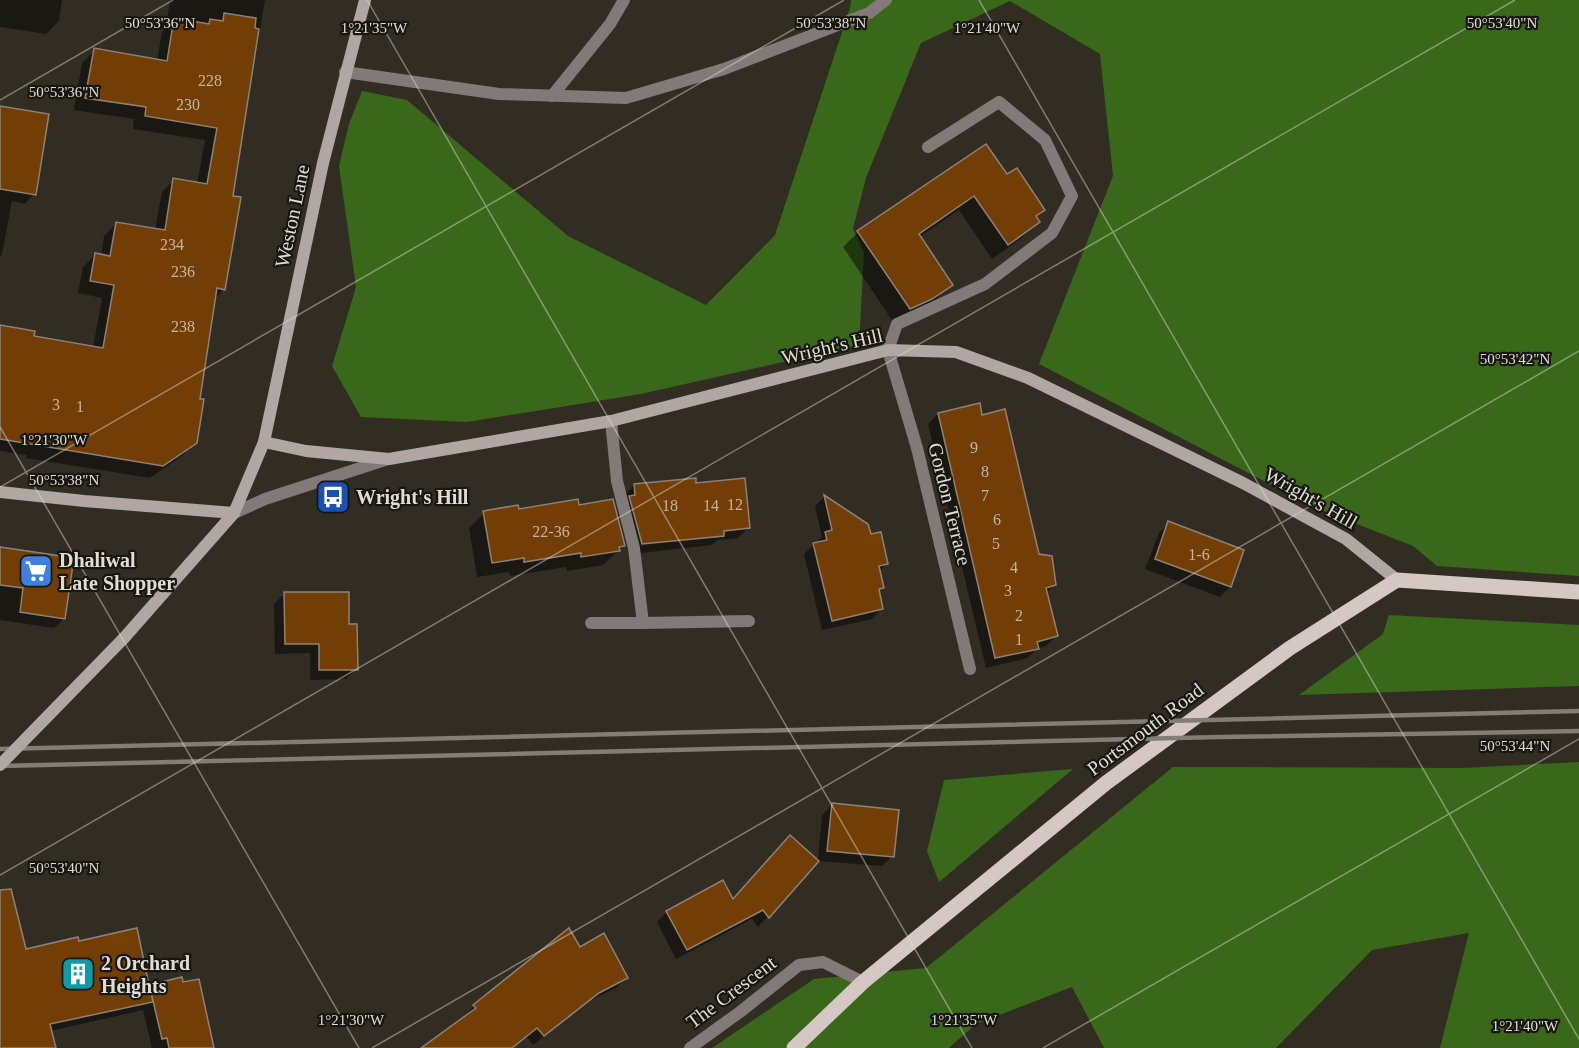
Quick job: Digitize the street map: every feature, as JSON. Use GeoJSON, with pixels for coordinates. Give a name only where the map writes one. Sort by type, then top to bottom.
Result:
{"type":"FeatureCollection","features":[{"type":"Feature","properties":{"kind":"main road"},"geometry":{"type":"LineString","coordinates":[[1396,580],[1579,592]]}},
{"type":"Feature","properties":{"kind":"main road","name":"Portsmouth Road"},"geometry":{"type":"LineString","coordinates":[[794,1048],[863,982],[1107,783],[1290,648],[1396,580]]}},
{"type":"Feature","properties":{"kind":"street","name":"Weston Lane"},"geometry":{"type":"LineString","coordinates":[[0,765],[124,638],[234,513],[264,442],[323,163],[365,0]]}},
{"type":"Feature","properties":{"kind":"street"},"geometry":{"type":"LineString","coordinates":[[552,96],[610,24],[624,0]]}},
{"type":"Feature","properties":{"kind":"street"},"geometry":{"type":"LineString","coordinates":[[345,72],[498,94],[626,98],[724,69],[869,13],[886,0]]}},
{"type":"Feature","properties":{"kind":"street"},"geometry":{"type":"LineString","coordinates":[[888,350],[897,324],[985,284],[1052,233],[1072,196],[1046,140],[999,102],[928,147]]}},
{"type":"Feature","properties":{"kind":"street","name":"Wright's Hill"},"geometry":{"type":"LineString","coordinates":[[264,442],[306,451],[389,459],[611,421],[888,350],[956,352],[1028,378],[1243,483],[1346,539],[1396,580]]}},
{"type":"Feature","properties":{"kind":"street","name":"Gordon Terrace"},"geometry":{"type":"LineString","coordinates":[[888,350],[917,448],[970,669]]}},
{"type":"Feature","properties":{"kind":"street"},"geometry":{"type":"LineString","coordinates":[[611,421],[617,481],[634,548],[643,623]]}},
{"type":"Feature","properties":{"kind":"street"},"geometry":{"type":"LineString","coordinates":[[0,492],[234,513],[265,499],[389,459]]}},
{"type":"Feature","properties":{"kind":"street"},"geometry":{"type":"LineString","coordinates":[[591,623],[749,621]]}},
{"type":"Feature","properties":{"kind":"street","name":"The Crescent"},"geometry":{"type":"LineString","coordinates":[[690,1048],[740,1012],[799,964],[823,962],[863,982]]}},
{"type":"Feature","properties":{"kind":"green space"},"geometry":{"type":"Polygon","coordinates":[[[851,0],[1579,0],[1579,576],[1437,566],[1413,546],[1316,508],[1039,364],[1113,176],[1100,54],[1010,1],[921,43],[866,178],[853,229],[864,252],[859,345],[641,394],[467,422],[361,417],[332,366],[356,287],[339,166],[349,124],[362,91],[407,100],[568,236],[706,305],[775,235],[851,0]]]}},
{"type":"Feature","properties":{"kind":"green space"},"geometry":{"type":"Polygon","coordinates":[[[1389,615],[1579,625],[1579,686],[1299,695],[1383,634],[1389,615]]]}},
{"type":"Feature","properties":{"kind":"green space"},"geometry":{"type":"Polygon","coordinates":[[[1579,762],[1579,1048],[1440,1048],[1469,933],[1372,950],[1276,1048],[1104,1048],[1072,987],[976,1024],[949,1048],[712,1048],[814,979],[926,968],[1173,767],[1462,768],[1579,762]]]}},
{"type":"Feature","properties":{"kind":"green space"},"geometry":{"type":"Polygon","coordinates":[[[1073,769],[939,882],[927,851],[944,780],[1073,769]]]}},
{"type":"Feature","properties":{"kind":"building"},"geometry":{"type":"Polygon","coordinates":[[[224,13],[256,18],[255,28],[259,29],[233,196],[241,197],[225,290],[217,288],[200,399],[204,399],[197,443],[163,466],[0,439],[0,325],[35,331],[34,336],[103,348],[114,285],[90,281],[95,253],[110,256],[116,222],[165,230],[173,178],[207,184],[217,128],[145,116],[146,107],[85,98],[94,48],[167,61],[174,18],[209,24],[210,19],[223,21],[224,13]]]}},
{"type":"Feature","properties":{"kind":"building"},"geometry":{"type":"Polygon","coordinates":[[[0,106],[49,114],[36,195],[0,189],[0,106]]]}},
{"type":"Feature","properties":{"kind":"building"},"geometry":{"type":"Polygon","coordinates":[[[986,144],[1007,174],[1017,168],[1045,210],[1036,216],[1040,222],[1008,245],[974,196],[919,234],[953,285],[932,299],[910,309],[857,231],[986,144]]]}},
{"type":"Feature","properties":{"kind":"building"},"geometry":{"type":"Polygon","coordinates":[[[980,403],[982,415],[1005,409],[1039,554],[1052,556],[1056,585],[1046,588],[1058,636],[1037,642],[1039,649],[995,658],[938,413],[980,403]]]}},
{"type":"Feature","properties":{"kind":"building"},"geometry":{"type":"Polygon","coordinates":[[[696,478],[696,483],[745,478],[750,528],[724,531],[724,536],[642,544],[629,496],[635,495],[634,484],[696,478]]]}},
{"type":"Feature","properties":{"kind":"building"},"geometry":{"type":"Polygon","coordinates":[[[824,495],[868,524],[871,534],[881,532],[888,564],[879,566],[884,588],[879,589],[883,609],[832,621],[813,543],[827,540],[825,532],[832,530],[824,495]]]}},
{"type":"Feature","properties":{"kind":"building"},"geometry":{"type":"Polygon","coordinates":[[[578,499],[579,505],[613,499],[625,546],[619,547],[620,551],[581,557],[581,553],[524,562],[524,558],[492,563],[483,511],[518,505],[519,509],[578,499]]]}},
{"type":"Feature","properties":{"kind":"building"},"geometry":{"type":"Polygon","coordinates":[[[1168,521],[1244,550],[1231,587],[1155,559],[1168,521]]]}},
{"type":"Feature","properties":{"kind":"building","name":"Dhaliwal Late Shopper"},"geometry":{"type":"Polygon","coordinates":[[[0,547],[74,558],[65,619],[20,612],[23,588],[0,585],[0,547]]]}},
{"type":"Feature","properties":{"kind":"building"},"geometry":{"type":"Polygon","coordinates":[[[284,592],[349,592],[349,624],[357,624],[358,670],[319,670],[319,644],[285,644],[284,592]]]}},
{"type":"Feature","properties":{"kind":"building"},"geometry":{"type":"Polygon","coordinates":[[[832,803],[899,810],[894,857],[827,851],[832,803]]]}},
{"type":"Feature","properties":{"kind":"building"},"geometry":{"type":"Polygon","coordinates":[[[790,835],[819,861],[769,918],[763,910],[687,950],[666,911],[723,880],[733,899],[790,835]]]}},
{"type":"Feature","properties":{"kind":"building"},"geometry":{"type":"Polygon","coordinates":[[[11,889],[26,949],[78,937],[79,941],[137,928],[149,985],[182,977],[183,982],[199,979],[214,1048],[169,1048],[167,1038],[162,1039],[151,992],[153,1002],[50,1024],[56,1048],[0,1048],[0,890],[11,889]]]}},
{"type":"Feature","properties":{"kind":"building"},"geometry":{"type":"Polygon","coordinates":[[[569,928],[580,947],[604,933],[628,978],[599,993],[544,1036],[537,1028],[512,1048],[421,1048],[476,1008],[473,1005],[569,928]]]}},
{"type":"Feature","properties":{"kind":"railway"},"geometry":{"type":"LineString","coordinates":[[0,749],[1579,711]]}},
{"type":"Feature","properties":{"kind":"railway"},"geometry":{"type":"LineString","coordinates":[[0,766],[1220,737],[1579,731]]}},
{"type":"Feature","properties":{"kind":"place","name":"Wright's Hill"},"geometry":{"type":"Point","coordinates":[333,497]}},
{"type":"Feature","properties":{"kind":"place","name":"Dhaliwal Late Shopper"},"geometry":{"type":"Point","coordinates":[36,571]}},
{"type":"Feature","properties":{"kind":"place","name":"2 Orchard Heights"},"geometry":{"type":"Point","coordinates":[78,974]}}]}
